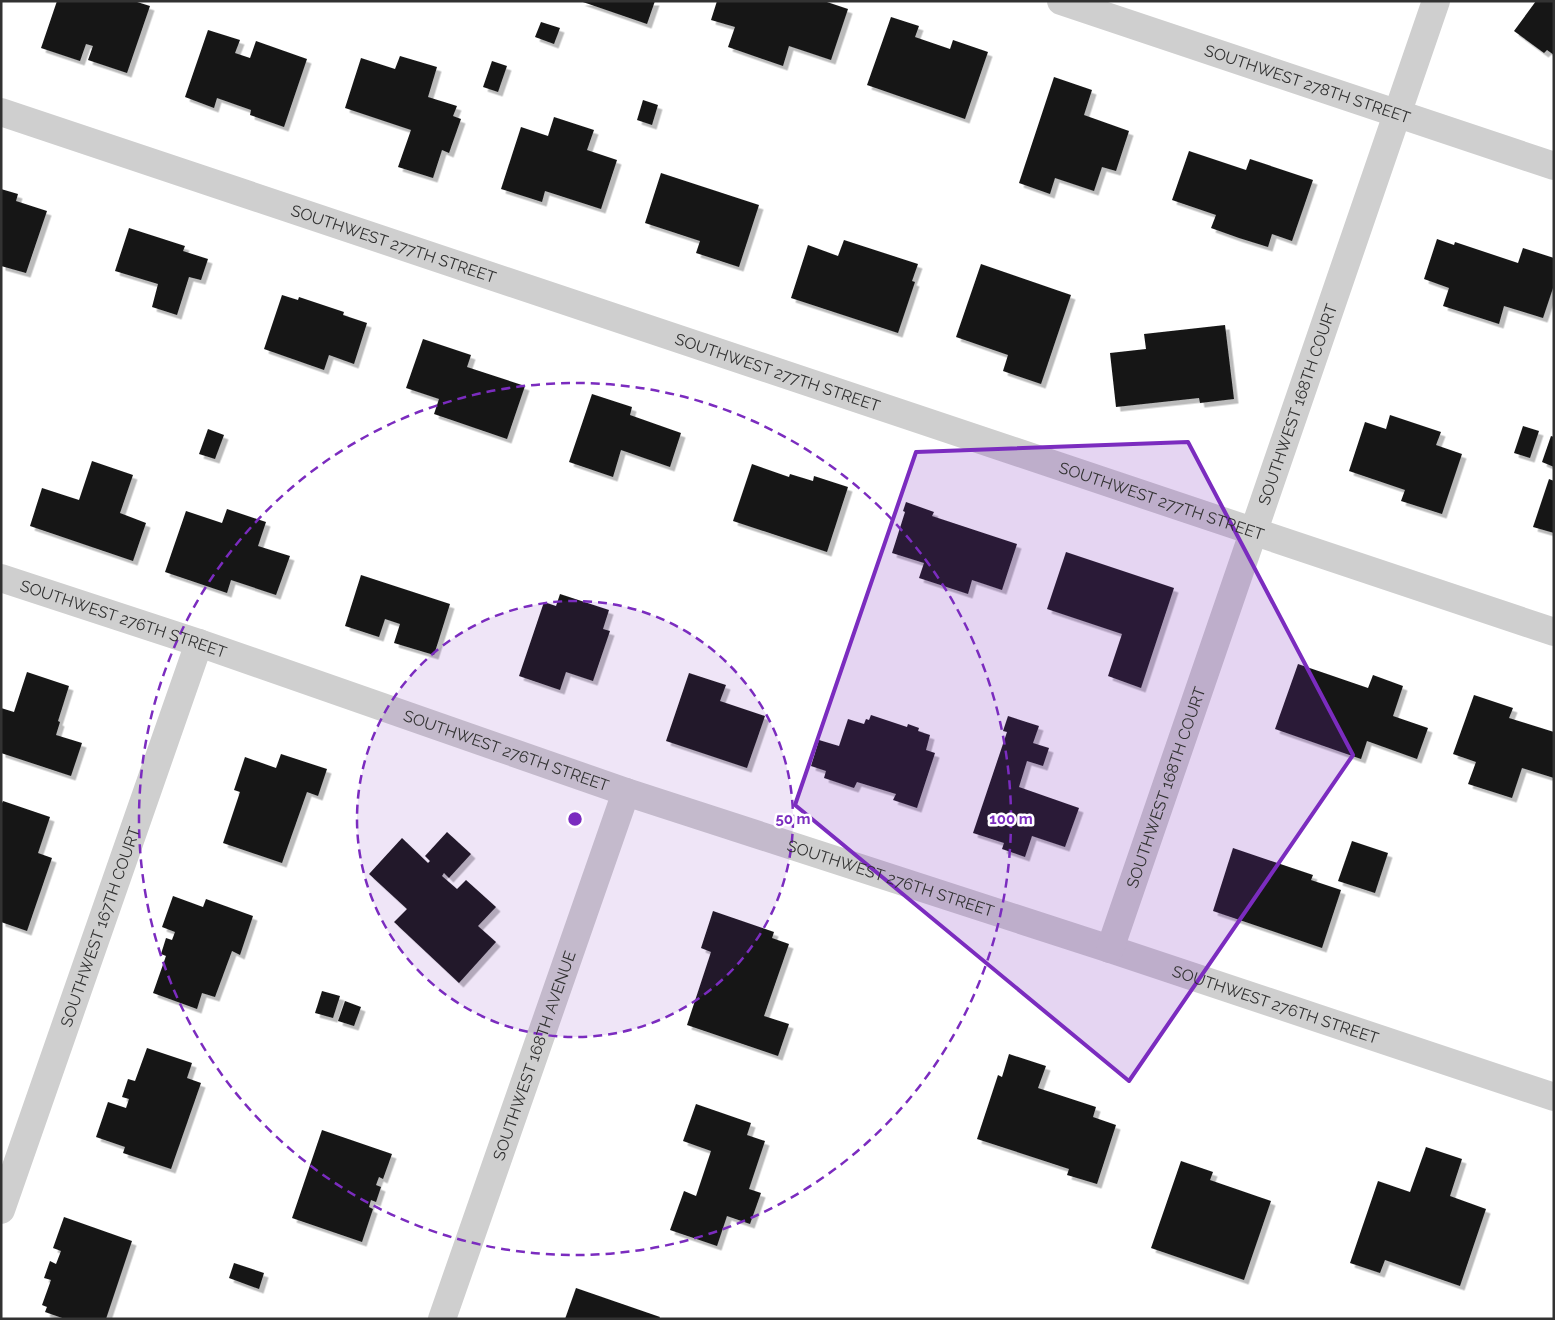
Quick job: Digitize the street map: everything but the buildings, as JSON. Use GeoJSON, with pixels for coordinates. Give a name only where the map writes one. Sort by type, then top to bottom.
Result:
{"type":"FeatureCollection","features":[{"type":"Feature","properties":{"kind":"street","name":"SOUTHWEST 278TH STREET"},"geometry":{"type":"LineString","coordinates":[[1061,1],[1554,166]]}},
{"type":"Feature","properties":{"kind":"street","name":"SOUTHWEST 168TH COURT"},"geometry":{"type":"LineString","coordinates":[[1110,949],[1255,532],[1436,1]]}},
{"type":"Feature","properties":{"kind":"street","name":"SOUTHWEST 277TH STREET"},"geometry":{"type":"LineString","coordinates":[[1,112],[1554,632]]}},
{"type":"Feature","properties":{"kind":"street","name":"SOUTHWEST 276TH STREET"},"geometry":{"type":"LineString","coordinates":[[1,578],[199,643],[626,792],[1110,949],[1554,1097]]}},
{"type":"Feature","properties":{"kind":"street","name":"SOUTHWEST 167TH COURT"},"geometry":{"type":"LineString","coordinates":[[1,1210],[199,643]]}},
{"type":"Feature","properties":{"kind":"street","name":"SOUTHWEST 168TH AVENUE"},"geometry":{"type":"LineString","coordinates":[[442,1319],[626,792]]}},
{"type":"Feature","properties":{"kind":"highlighted area"},"geometry":{"type":"Polygon","coordinates":[[[1188,442],[1353,755],[1129,1081],[795,805],[916,452],[1188,442]]]}}]}
